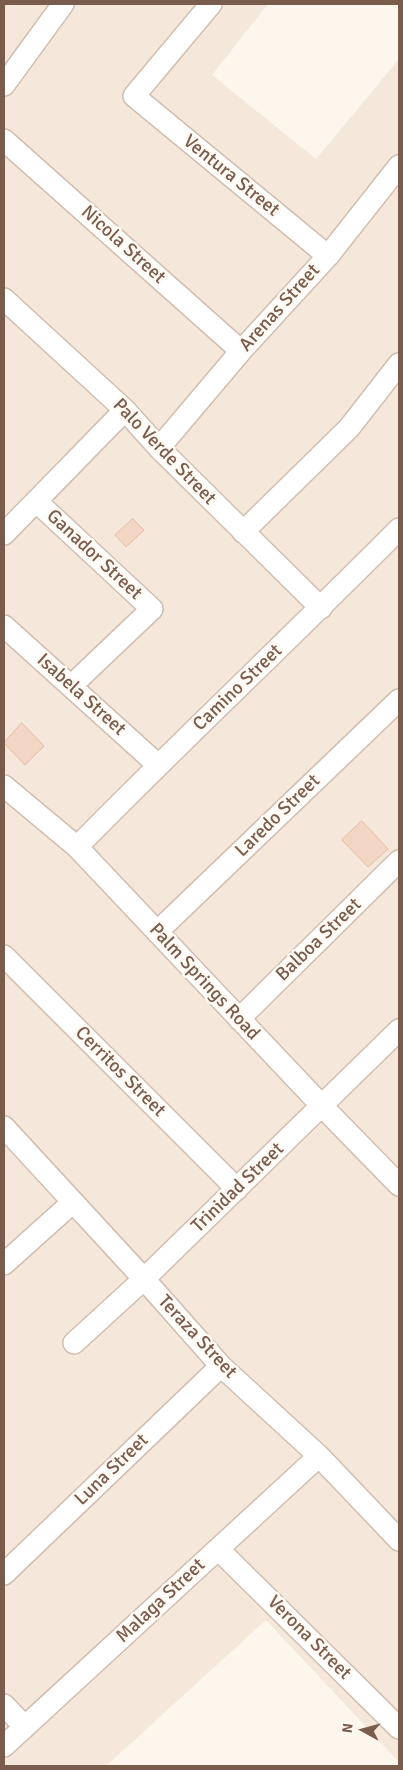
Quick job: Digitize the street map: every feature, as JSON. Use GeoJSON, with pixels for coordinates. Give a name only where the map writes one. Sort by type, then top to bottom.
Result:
{"type":"FeatureCollection","features":[{"type":"Feature","properties":{"kind":"street"},"geometry":{"type":"LineString","coordinates":[[4,85],[63,4]]}},
{"type":"Feature","properties":{"kind":"street","name":"Ventura Street"},"geometry":{"type":"LineString","coordinates":[[211,4],[134,96],[328,256]]}},
{"type":"Feature","properties":{"kind":"street","name":"Nicola Street"},"geometry":{"type":"LineString","coordinates":[[4,140],[241,351]]}},
{"type":"Feature","properties":{"kind":"street","name":"Arenas Street"},"geometry":{"type":"LineString","coordinates":[[159,448],[241,351],[328,256],[399,166]]}},
{"type":"Feature","properties":{"kind":"street","name":"Palo Verde Street"},"geometry":{"type":"LineString","coordinates":[[4,299],[125,410],[159,448],[321,608]]}},
{"type":"Feature","properties":{"kind":"street"},"geometry":{"type":"LineString","coordinates":[[243,532],[349,428],[399,364]]}},
{"type":"Feature","properties":{"kind":"street"},"geometry":{"type":"LineString","coordinates":[[4,534],[125,410]]}},
{"type":"Feature","properties":{"kind":"street","name":"Ganador Street"},"geometry":{"type":"LineString","coordinates":[[36,501],[152,609],[71,686]]}},
{"type":"Feature","properties":{"kind":"street","name":"Camino Street"},"geometry":{"type":"LineString","coordinates":[[77,847],[399,529]]}},
{"type":"Feature","properties":{"kind":"street","name":"Isabela Street"},"geometry":{"type":"LineString","coordinates":[[4,626],[158,765]]}},
{"type":"Feature","properties":{"kind":"street","name":"Laredo Street"},"geometry":{"type":"LineString","coordinates":[[157,932],[399,700]]}},
{"type":"Feature","properties":{"kind":"street","name":"Palm Springs Road"},"geometry":{"type":"LineString","coordinates":[[4,786],[77,847],[399,1185]]}},
{"type":"Feature","properties":{"kind":"street","name":"Balboa Street"},"geometry":{"type":"LineString","coordinates":[[239,1019],[399,862]]}},
{"type":"Feature","properties":{"kind":"street","name":"Cerritos Street"},"geometry":{"type":"LineString","coordinates":[[4,956],[237,1189]]}},
{"type":"Feature","properties":{"kind":"street","name":"Trinidad Street"},"geometry":{"type":"LineString","coordinates":[[74,1343],[144,1280],[399,1030]]}},
{"type":"Feature","properties":{"kind":"street","name":"Teraza Street"},"geometry":{"type":"LineString","coordinates":[[4,1127],[221,1366],[319,1456],[399,1540]]}},
{"type":"Feature","properties":{"kind":"street"},"geometry":{"type":"LineString","coordinates":[[4,1264],[72,1202]]}},
{"type":"Feature","properties":{"kind":"street","name":"Luna Street"},"geometry":{"type":"LineString","coordinates":[[4,1574],[221,1366]]}},
{"type":"Feature","properties":{"kind":"street","name":"Malaga Street"},"geometry":{"type":"LineString","coordinates":[[4,1746],[319,1456]]}},
{"type":"Feature","properties":{"kind":"street","name":"Verona Street"},"geometry":{"type":"LineString","coordinates":[[218,1549],[399,1728]]}},
{"type":"Feature","properties":{"kind":"street"},"geometry":{"type":"LineString","coordinates":[[4,1705],[24,1727]]}},
{"type":"Feature","properties":{"kind":"shaded area"},"geometry":{"type":"Polygon","coordinates":[[[4,4],[268,4],[212,75],[316,159],[399,59],[399,1762],[266,1620],[106,1766],[4,1766],[4,4]]]}},
{"type":"Feature","properties":{"kind":"building"},"geometry":{"type":"Polygon","coordinates":[[[133,519],[144,530],[126,547],[115,535],[133,519]]]}},
{"type":"Feature","properties":{"kind":"building"},"geometry":{"type":"Polygon","coordinates":[[[22,723],[44,746],[25,765],[4,743],[22,723]]]}},
{"type":"Feature","properties":{"kind":"building"},"geometry":{"type":"Polygon","coordinates":[[[362,821],[388,849],[368,867],[342,840],[362,821]]]}}]}
